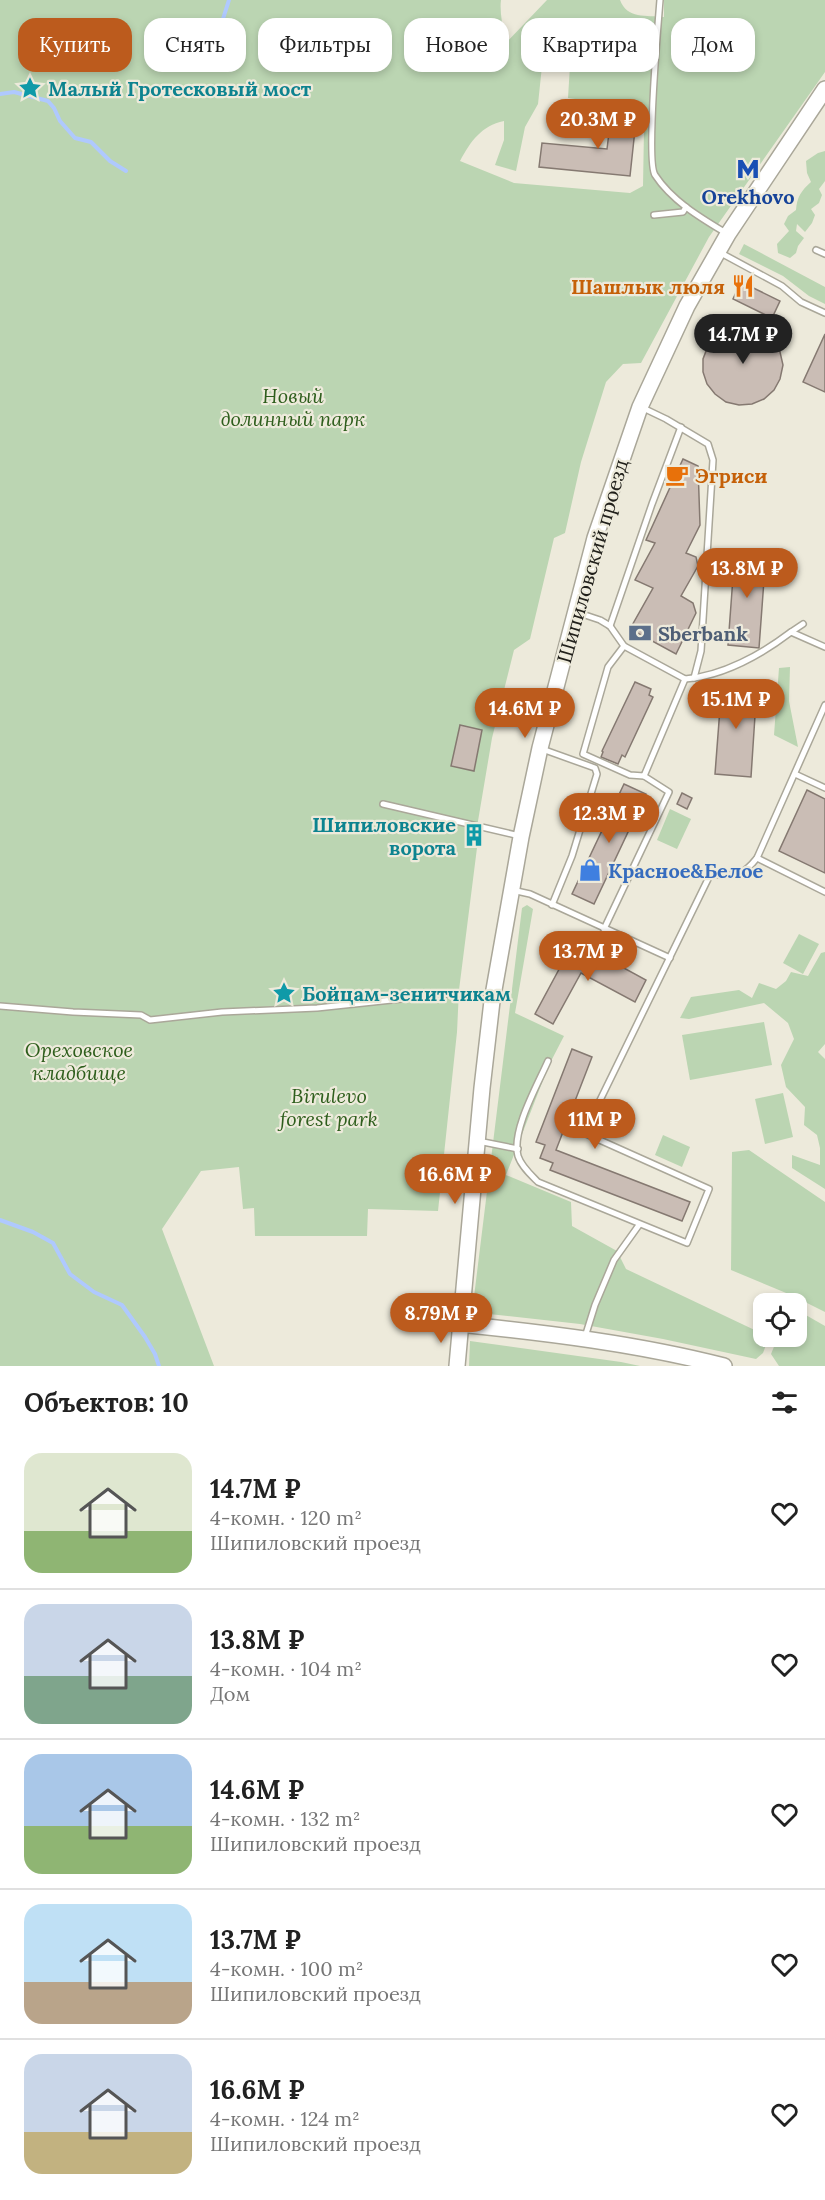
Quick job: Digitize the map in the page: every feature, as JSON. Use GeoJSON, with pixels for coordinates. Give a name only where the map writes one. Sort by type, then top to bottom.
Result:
{"type":"FeatureCollection","features":[{"type":"Feature","properties":{"kind":"main road","name":"Шипиловский проезд"},"geometry":{"type":"LineString","coordinates":[[457,1366],[459,1324],[492,1001],[511,889],[540,748],[595,538],[640,407],[673,334],[717,251],[825,89]]}},
{"type":"Feature","properties":{"kind":"main road"},"geometry":{"type":"LineString","coordinates":[[459,1324],[585,1339],[690,1357],[724,1366]]}},
{"type":"Feature","properties":{"kind":"lane"},"geometry":{"type":"LineString","coordinates":[[660,0],[652,136],[653,173],[686,207],[728,234]]}},
{"type":"Feature","properties":{"kind":"lane"},"geometry":{"type":"LineString","coordinates":[[654,215],[683,212],[686,207]]}},
{"type":"Feature","properties":{"kind":"lane"},"geometry":{"type":"LineString","coordinates":[[816,250],[825,255]]}},
{"type":"Feature","properties":{"kind":"lane"},"geometry":{"type":"LineString","coordinates":[[717,251],[782,286],[801,302],[825,313]]}},
{"type":"Feature","properties":{"kind":"lane"},"geometry":{"type":"LineString","coordinates":[[640,407],[681,427],[708,444],[713,460],[701,651],[694,678]]}},
{"type":"Feature","properties":{"kind":"lane"},"geometry":{"type":"LineString","coordinates":[[610,626],[681,427]]}},
{"type":"Feature","properties":{"kind":"lane"},"geometry":{"type":"LineString","coordinates":[[575,612],[600,620],[610,626],[624,646],[685,679],[741,662],[775,644],[803,624]]}},
{"type":"Feature","properties":{"kind":"lane"},"geometry":{"type":"LineString","coordinates":[[791,632],[825,647]]}},
{"type":"Feature","properties":{"kind":"lane"},"geometry":{"type":"LineString","coordinates":[[604,929],[669,792],[644,776],[630,775],[583,754],[608,667],[624,646]]}},
{"type":"Feature","properties":{"kind":"lane"},"geometry":{"type":"LineString","coordinates":[[644,776],[685,679]]}},
{"type":"Feature","properties":{"kind":"lane"},"geometry":{"type":"LineString","coordinates":[[548,1061],[519,1132],[518,1156],[528,1172],[538,1182],[687,1243],[709,1189],[584,1133],[710,875],[746,871],[757,858],[825,705]]}},
{"type":"Feature","properties":{"kind":"lane"},"geometry":{"type":"LineString","coordinates":[[540,748],[595,768],[597,774],[572,856],[552,905]]}},
{"type":"Feature","properties":{"kind":"lane"},"geometry":{"type":"LineString","coordinates":[[795,774],[825,788]]}},
{"type":"Feature","properties":{"kind":"lane"},"geometry":{"type":"LineString","coordinates":[[383,804],[521,837]]}},
{"type":"Feature","properties":{"kind":"lane"},"geometry":{"type":"LineString","coordinates":[[757,858],[825,892]]}},
{"type":"Feature","properties":{"kind":"lane"},"geometry":{"type":"LineString","coordinates":[[511,889],[530,894],[670,958]]}},
{"type":"Feature","properties":{"kind":"lane"},"geometry":{"type":"LineString","coordinates":[[0,1006],[141,1015],[150,1020],[222,1012],[317,1008],[457,993],[492,1001]]}},
{"type":"Feature","properties":{"kind":"lane"},"geometry":{"type":"LineString","coordinates":[[478,1141],[518,1149]]}},
{"type":"Feature","properties":{"kind":"lane"},"geometry":{"type":"LineString","coordinates":[[585,1339],[595,1305],[614,1260],[639,1225]]}},
{"type":"Feature","properties":{"kind":"green space","name":"Новый долинный парк"},"geometry":{"type":"Polygon","coordinates":[[[0,0],[501,0],[502,18],[404,18],[404,72],[509,72],[509,40],[521,27],[521,72],[541,72],[538,104],[525,127],[516,171],[495,165],[504,140],[504,121],[496,123],[478,135],[460,161],[514,183],[630,193],[643,186],[644,130],[640,108],[568,98],[570,72],[659,72],[659,18],[530,18],[547,0],[620,0],[623,6],[632,13],[664,17],[664,0],[825,0],[825,72],[709,237],[641,363],[623,364],[606,382],[581,462],[565,533],[554,538],[530,639],[514,650],[492,738],[478,821],[479,832],[459,990],[457,1032],[438,1211],[368,1209],[367,1236],[255,1236],[254,1208],[243,1209],[239,1167],[201,1171],[162,1229],[214,1366],[0,1366],[0,0]]]}},
{"type":"Feature","properties":{"kind":"green space"},"geometry":{"type":"Polygon","coordinates":[[[825,151],[825,181],[819,189],[822,195],[819,203],[811,209],[815,215],[805,232],[797,224],[796,231],[804,238],[796,253],[790,258],[778,253],[777,244],[789,231],[784,224],[788,216],[796,210],[800,194],[811,182],[807,173],[806,161],[825,151]]]}},
{"type":"Feature","properties":{"kind":"green space"},"geometry":{"type":"Polygon","coordinates":[[[744,244],[825,287],[825,304],[809,296],[783,276],[739,254],[744,244]]]}},
{"type":"Feature","properties":{"kind":"green space"},"geometry":{"type":"Polygon","coordinates":[[[790,667],[789,701],[798,747],[774,735],[779,668],[790,667]]]}},
{"type":"Feature","properties":{"kind":"green space"},"geometry":{"type":"Polygon","coordinates":[[[670,809],[691,819],[677,849],[657,840],[670,809]]]}},
{"type":"Feature","properties":{"kind":"green space"},"geometry":{"type":"Polygon","coordinates":[[[527,905],[533,909],[515,1013],[564,1036],[549,1065],[506,1175],[571,1202],[572,1226],[617,1251],[626,1269],[753,1329],[753,1347],[765,1347],[763,1353],[756,1359],[580,1324],[489,1314],[473,1305],[522,908],[527,905]]]}},
{"type":"Feature","properties":{"kind":"green space"},"geometry":{"type":"Polygon","coordinates":[[[799,934],[819,944],[803,974],[783,963],[799,934]]]}},
{"type":"Feature","properties":{"kind":"green space"},"geometry":{"type":"Polygon","coordinates":[[[825,952],[825,1044],[818,1052],[825,1059],[825,1189],[792,1168],[792,1155],[820,1165],[820,1148],[817,1135],[804,1125],[805,1107],[786,1087],[781,1065],[794,1039],[788,1023],[764,1003],[689,1019],[680,1018],[691,997],[739,990],[752,998],[759,983],[776,989],[786,981],[791,972],[808,976],[821,953],[825,952]]]}},
{"type":"Feature","properties":{"kind":"green space"},"geometry":{"type":"Polygon","coordinates":[[[764,1022],[772,1065],[690,1080],[682,1035],[764,1022]]]}},
{"type":"Feature","properties":{"kind":"green space"},"geometry":{"type":"Polygon","coordinates":[[[783,1093],[793,1137],[765,1144],[755,1099],[783,1093]]]}},
{"type":"Feature","properties":{"kind":"green space"},"geometry":{"type":"Polygon","coordinates":[[[663,1135],[690,1147],[682,1167],[655,1155],[663,1135]]]}},
{"type":"Feature","properties":{"kind":"green space"},"geometry":{"type":"Polygon","coordinates":[[[749,1150],[825,1202],[825,1312],[807,1303],[807,1293],[786,1293],[731,1270],[732,1152],[749,1150]]]}},
{"type":"Feature","properties":{"kind":"green space"},"geometry":{"type":"Polygon","coordinates":[[[807,1316],[825,1326],[825,1366],[779,1366],[771,1354],[774,1347],[807,1347],[807,1316]]]}},
{"type":"Feature","properties":{"kind":"green space"},"geometry":{"type":"Polygon","coordinates":[[[470,1341],[621,1362],[640,1366],[469,1366],[470,1341]]]}},
{"type":"Feature","properties":{"kind":"building"},"geometry":{"type":"Polygon","coordinates":[[[612,108],[637,111],[630,176],[539,167],[542,143],[607,149],[612,108]]]}},
{"type":"Feature","properties":{"kind":"building"},"geometry":{"type":"Polygon","coordinates":[[[741,282],[780,301],[772,318],[733,299],[741,282]]]}},
{"type":"Feature","properties":{"kind":"building"},"geometry":{"type":"Polygon","coordinates":[[[739,326],[759,327],[774,341],[783,365],[780,379],[774,390],[764,399],[752,404],[739,405],[726,402],[707,384],[703,372],[703,359],[708,346],[716,336],[727,329],[739,326]]]}},
{"type":"Feature","properties":{"kind":"building"},"geometry":{"type":"Polygon","coordinates":[[[825,334],[825,392],[803,382],[825,334]]]}},
{"type":"Feature","properties":{"kind":"building"},"geometry":{"type":"Polygon","coordinates":[[[683,459],[698,466],[700,525],[686,553],[696,557],[698,566],[681,596],[693,603],[696,613],[676,654],[630,629],[653,588],[635,580],[655,543],[646,540],[683,459]]]}},
{"type":"Feature","properties":{"kind":"building"},"geometry":{"type":"Polygon","coordinates":[[[735,550],[766,553],[759,648],[728,645],[735,550]]]}},
{"type":"Feature","properties":{"kind":"building"},"geometry":{"type":"Polygon","coordinates":[[[635,682],[651,689],[649,695],[653,697],[625,757],[622,755],[618,764],[601,757],[602,751],[635,682]]]}},
{"type":"Feature","properties":{"kind":"building"},"geometry":{"type":"Polygon","coordinates":[[[722,682],[757,685],[751,777],[715,774],[722,682]]]}},
{"type":"Feature","properties":{"kind":"building"},"geometry":{"type":"Polygon","coordinates":[[[460,725],[482,730],[474,771],[451,766],[460,725]]]}},
{"type":"Feature","properties":{"kind":"building"},"geometry":{"type":"Polygon","coordinates":[[[624,784],[646,794],[594,904],[572,894],[624,784]]]}},
{"type":"Feature","properties":{"kind":"building"},"geometry":{"type":"Polygon","coordinates":[[[807,790],[825,799],[825,873],[779,851],[807,790]]]}},
{"type":"Feature","properties":{"kind":"building"},"geometry":{"type":"Polygon","coordinates":[[[682,793],[692,798],[687,809],[677,804],[682,793]]]}},
{"type":"Feature","properties":{"kind":"building"},"geometry":{"type":"Polygon","coordinates":[[[589,949],[646,980],[635,1002],[581,973],[553,1024],[535,1014],[563,962],[568,964],[574,953],[583,958],[589,949]]]}},
{"type":"Feature","properties":{"kind":"building"},"geometry":{"type":"Polygon","coordinates":[[[572,1049],[592,1057],[556,1150],[690,1202],[682,1221],[550,1170],[553,1163],[540,1158],[545,1145],[536,1142],[572,1049]]]}},
{"type":"Feature","properties":{"kind":"waterway"},"geometry":{"type":"LineString","coordinates":[[223,18],[229,0]]}},
{"type":"Feature","properties":{"kind":"waterway"},"geometry":{"type":"LineString","coordinates":[[0,94],[14,92],[48,101],[60,121],[75,138],[91,142],[110,161],[126,171]]}},
{"type":"Feature","properties":{"kind":"waterway"},"geometry":{"type":"LineString","coordinates":[[0,1220],[33,1232],[53,1243],[70,1274],[94,1292],[122,1305],[145,1337],[159,1366]]}},
{"type":"Feature","properties":{"kind":"place","name":"Малый Гротесковый мост"},"geometry":{"type":"Point","coordinates":[30,88]}},
{"type":"Feature","properties":{"kind":"place","name":"Orekhovo"},"geometry":{"type":"Point","coordinates":[748,169]}},
{"type":"Feature","properties":{"kind":"place","name":"Шашлык люля"},"geometry":{"type":"Point","coordinates":[743,286]}},
{"type":"Feature","properties":{"kind":"place","name":"Эгриси"},"geometry":{"type":"Point","coordinates":[677,475]}},
{"type":"Feature","properties":{"kind":"place","name":"Sberbank"},"geometry":{"type":"Point","coordinates":[640,633]}},
{"type":"Feature","properties":{"kind":"place","name":"Шипиловские ворота"},"geometry":{"type":"Point","coordinates":[474,835]}},
{"type":"Feature","properties":{"kind":"place","name":"Красное&Белое"},"geometry":{"type":"Point","coordinates":[590,870]}},
{"type":"Feature","properties":{"kind":"place","name":"Бойцам-зенитчикам"},"geometry":{"type":"Point","coordinates":[284,993]}},
{"type":"Feature","properties":{"kind":"park label","name":"Ореховское кладбище"},"geometry":{"type":"Point","coordinates":[79,1060]}},
{"type":"Feature","properties":{"kind":"park label","name":"Birulevo forest park"},"geometry":{"type":"Point","coordinates":[329,1106]}}]}
